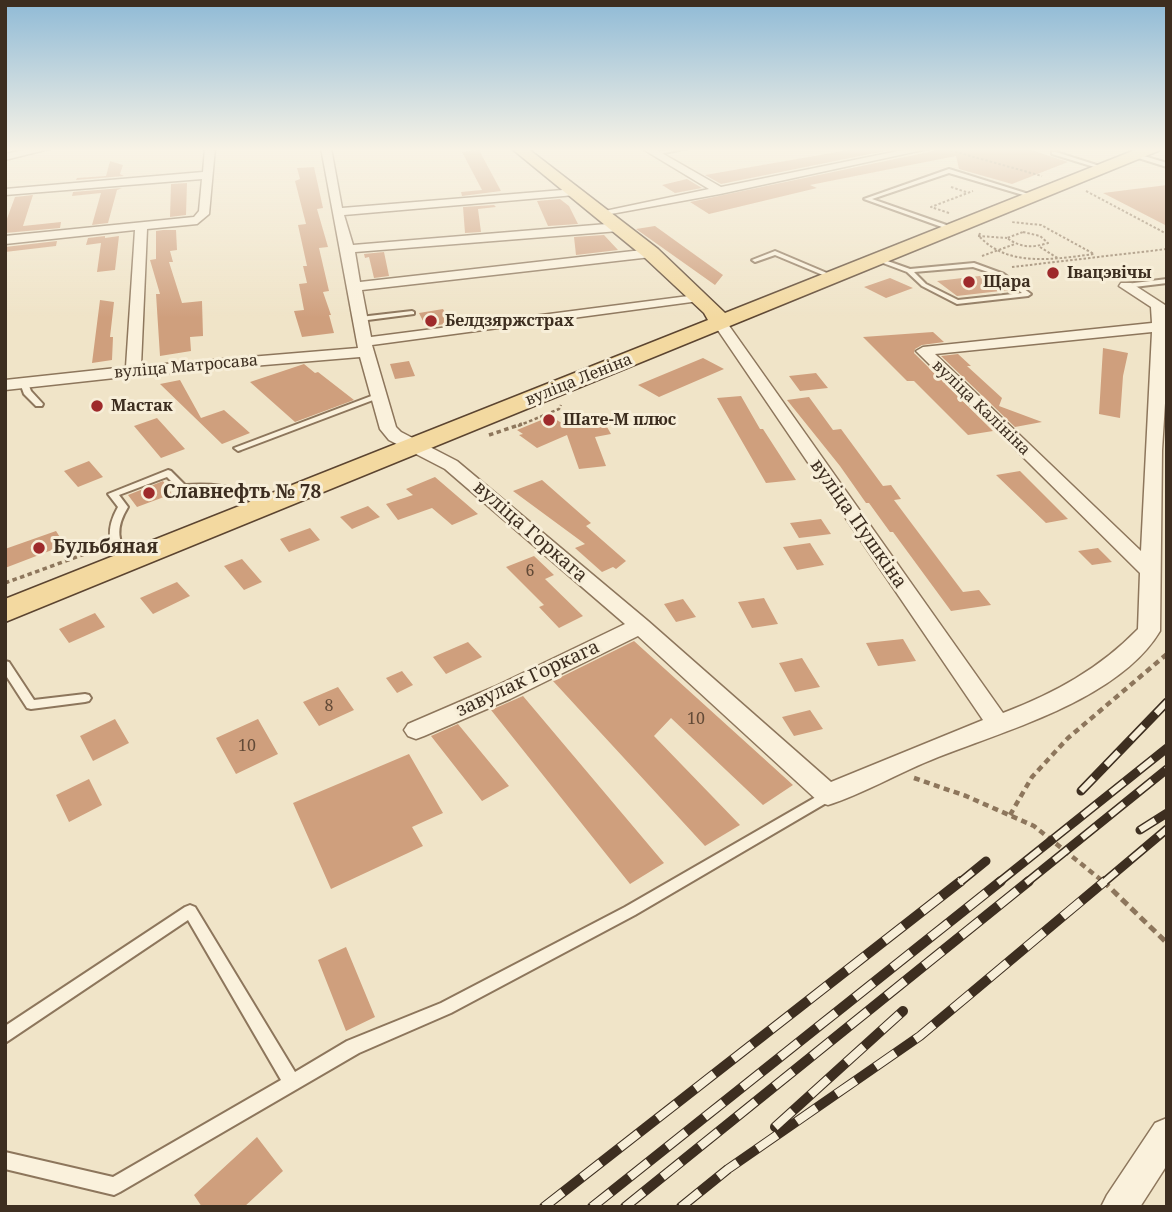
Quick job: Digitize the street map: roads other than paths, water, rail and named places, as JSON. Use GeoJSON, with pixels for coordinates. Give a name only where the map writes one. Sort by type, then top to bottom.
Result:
{"type":"FeatureCollection","features":[{"type":"Feature","properties":{"kind":"main road"},"geometry":{"type":"LineString","coordinates":[[592,205],[699,297],[713,310],[720,323]]}},
{"type":"Feature","properties":{"kind":"main road","name":"вуліца Леніна"},"geometry":{"type":"LineString","coordinates":[[5,611],[1011,205]]}},
{"type":"Feature","properties":{"kind":"street"},"geometry":{"type":"LineString","coordinates":[[5,240],[187,223],[203,217],[204,205]]}},
{"type":"Feature","properties":{"kind":"street","name":"вуліца Горкага"},"geometry":{"type":"LineString","coordinates":[[336,205],[348,249],[365,347],[388,429],[451,465],[640,626],[828,795]]}},
{"type":"Feature","properties":{"kind":"street"},"geometry":{"type":"LineString","coordinates":[[337,212],[421,205]]}},
{"type":"Feature","properties":{"kind":"street"},"geometry":{"type":"LineString","coordinates":[[604,214],[652,205]]}},
{"type":"Feature","properties":{"kind":"street"},"geometry":{"type":"LineString","coordinates":[[348,249],[619,227]]}},
{"type":"Feature","properties":{"kind":"street"},"geometry":{"type":"LineString","coordinates":[[133,371],[141,228]]}},
{"type":"Feature","properties":{"kind":"street"},"geometry":{"type":"LineString","coordinates":[[355,287],[651,253]]}},
{"type":"Feature","properties":{"kind":"street"},"geometry":{"type":"LineString","coordinates":[[828,795],[885,768],[1070,696],[1131,653],[1149,631],[1153,450],[1163,358],[1158,305],[1126,286]]}},
{"type":"Feature","properties":{"kind":"street","name":"вуліца Матросава"},"geometry":{"type":"LineString","coordinates":[[5,385],[365,347],[699,297]]}},
{"type":"Feature","properties":{"kind":"street","name":"вуліца Пушкіна"},"geometry":{"type":"LineString","coordinates":[[720,323],[998,724]]}},
{"type":"Feature","properties":{"kind":"street","name":"вуліца Калініна"},"geometry":{"type":"LineString","coordinates":[[1150,571],[923,351],[1158,327]]}},
{"type":"Feature","properties":{"kind":"street","name":"завулак Горкага"},"geometry":{"type":"LineString","coordinates":[[415,730],[502,693],[640,626]]}},
{"type":"Feature","properties":{"kind":"street"},"geometry":{"type":"LineString","coordinates":[[1119,1207],[1167,1135]]}},
{"type":"Feature","properties":{"kind":"lane"},"geometry":{"type":"LineString","coordinates":[[886,205],[957,226]]}},
{"type":"Feature","properties":{"kind":"lane"},"geometry":{"type":"LineString","coordinates":[[755,260],[775,253],[832,277]]}},
{"type":"Feature","properties":{"kind":"lane"},"geometry":{"type":"LineString","coordinates":[[877,259],[909,271],[924,285],[957,302],[1028,294],[1002,275],[974,265],[909,271]]}},
{"type":"Feature","properties":{"kind":"lane"},"geometry":{"type":"LineString","coordinates":[[1126,286],[1167,281]]}},
{"type":"Feature","properties":{"kind":"lane"},"geometry":{"type":"LineString","coordinates":[[360,319],[412,313]]}},
{"type":"Feature","properties":{"kind":"lane"},"geometry":{"type":"LineString","coordinates":[[24,383],[27,392],[38,404]]}},
{"type":"Feature","properties":{"kind":"lane"},"geometry":{"type":"LineString","coordinates":[[237,448],[377,397]]}},
{"type":"Feature","properties":{"kind":"lane"},"geometry":{"type":"LineString","coordinates":[[124,563],[115,542],[113,522],[123,507],[113,494],[168,473],[183,488],[205,486],[248,496],[263,506]]}},
{"type":"Feature","properties":{"kind":"lane"},"geometry":{"type":"LineString","coordinates":[[5,665],[31,705],[85,698]]}},
{"type":"Feature","properties":{"kind":"lane"},"geometry":{"type":"LineString","coordinates":[[5,1160],[114,1186],[353,1047],[446,1008],[631,911],[828,795]]}},
{"type":"Feature","properties":{"kind":"lane"},"geometry":{"type":"LineString","coordinates":[[5,1035],[190,911],[292,1083]]}},
{"type":"Feature","properties":{"kind":"railway"},"geometry":{"type":"LineString","coordinates":[[1081,791],[1167,702]]}},
{"type":"Feature","properties":{"kind":"railway"},"geometry":{"type":"LineString","coordinates":[[998,883],[1167,748]]}},
{"type":"Feature","properties":{"kind":"railway"},"geometry":{"type":"LineString","coordinates":[[1026,883],[1167,769]]}},
{"type":"Feature","properties":{"kind":"railway"},"geometry":{"type":"LineString","coordinates":[[1140,830],[1167,813]]}},
{"type":"Feature","properties":{"kind":"railway"},"geometry":{"type":"LineString","coordinates":[[1103,883],[1167,829]]}},
{"type":"Feature","properties":{"kind":"railway"},"geometry":{"type":"LineString","coordinates":[[959,883],[986,861]]}},
{"type":"Feature","properties":{"kind":"railway"},"geometry":{"type":"LineString","coordinates":[[544,1207],[961,881]]}},
{"type":"Feature","properties":{"kind":"railway"},"geometry":{"type":"LineString","coordinates":[[592,1207],[1001,881]]}},
{"type":"Feature","properties":{"kind":"railway"},"geometry":{"type":"LineString","coordinates":[[625,1207],[1029,881]]}},
{"type":"Feature","properties":{"kind":"railway"},"geometry":{"type":"LineString","coordinates":[[681,1207],[728,1169],[920,1036],[1105,881]]}},
{"type":"Feature","properties":{"kind":"railway"},"geometry":{"type":"LineString","coordinates":[[775,1127],[903,1011]]}},
{"type":"Feature","properties":{"kind":"place","name":"Івацэвічы"},"geometry":{"type":"Point","coordinates":[1053,273]}},
{"type":"Feature","properties":{"kind":"place","name":"Щара"},"geometry":{"type":"Point","coordinates":[969,282]}},
{"type":"Feature","properties":{"kind":"place","name":"Белдзяржстрах"},"geometry":{"type":"Point","coordinates":[431,321]}},
{"type":"Feature","properties":{"kind":"place","name":"Мастак"},"geometry":{"type":"Point","coordinates":[97,406]}},
{"type":"Feature","properties":{"kind":"place","name":"Шате-М плюс"},"geometry":{"type":"Point","coordinates":[549,420]}},
{"type":"Feature","properties":{"kind":"place","name":"Славнефть № 78"},"geometry":{"type":"Point","coordinates":[149,493]}},
{"type":"Feature","properties":{"kind":"place","name":"Бульбяная"},"geometry":{"type":"Point","coordinates":[39,548]}}]}
